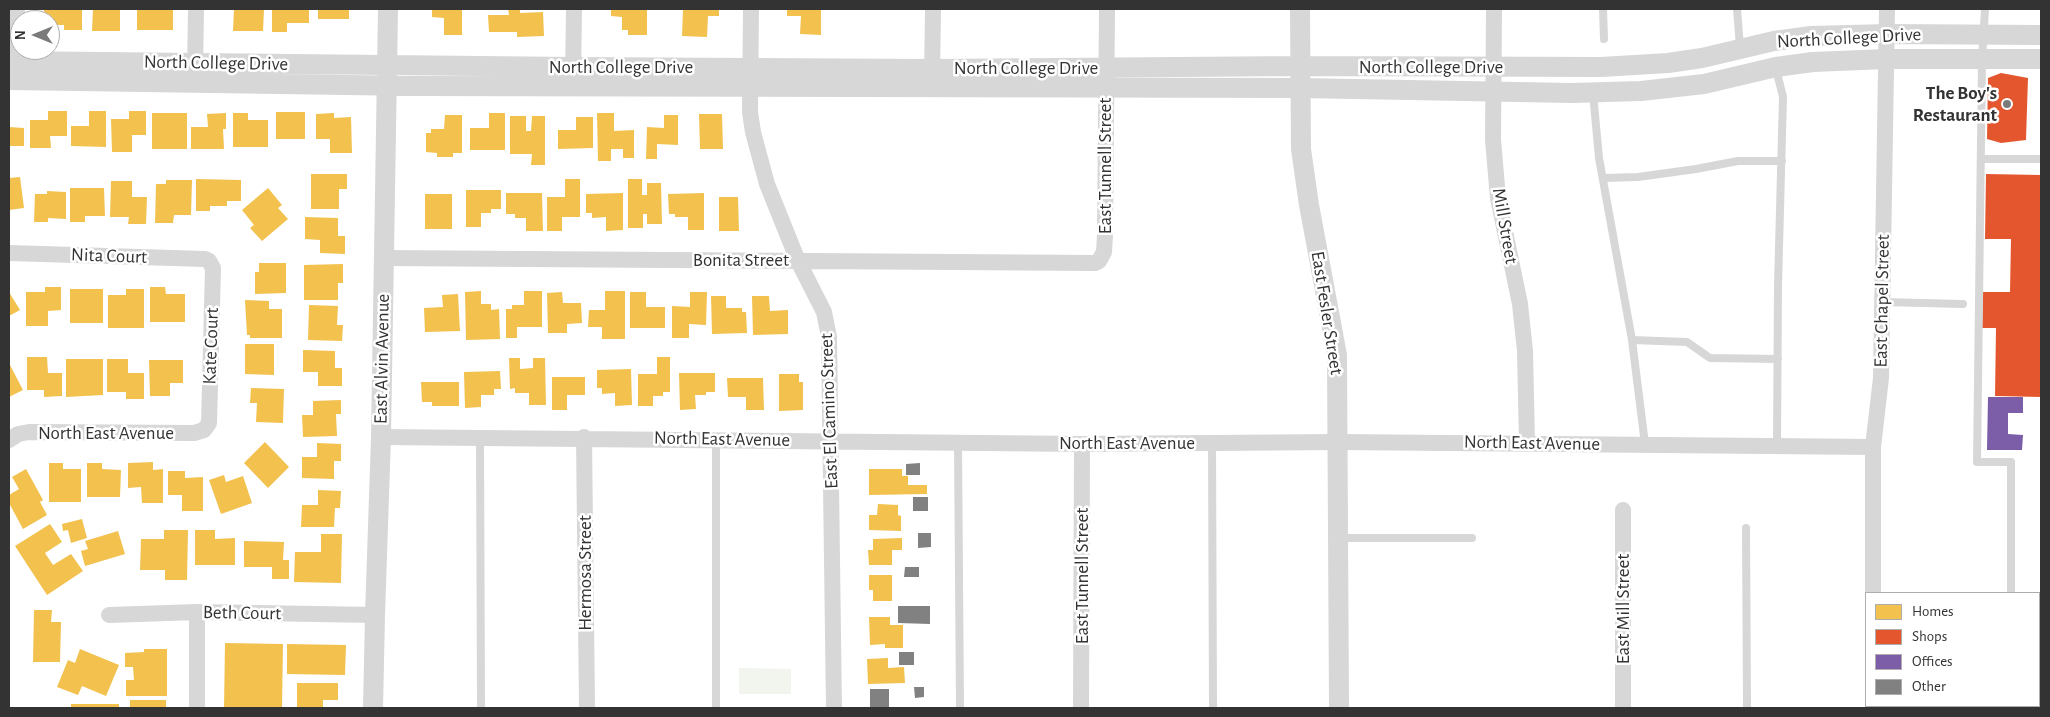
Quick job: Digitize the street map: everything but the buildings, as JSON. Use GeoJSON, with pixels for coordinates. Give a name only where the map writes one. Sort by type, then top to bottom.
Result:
{"type":"FeatureCollection","features":[{"type":"Feature","properties":{"kind":"street"},"geometry":{"type":"LineString","coordinates":[[12,71],[17,9]]}},
{"type":"Feature","properties":{"kind":"street"},"geometry":{"type":"LineString","coordinates":[[195,83],[196,9]]}},
{"type":"Feature","properties":{"kind":"street","name":"East Alvin Avenue"},"geometry":{"type":"LineString","coordinates":[[374,708],[381,437],[388,9]]}},
{"type":"Feature","properties":{"kind":"street"},"geometry":{"type":"LineString","coordinates":[[573,77],[574,9]]}},
{"type":"Feature","properties":{"kind":"street","name":"East El Camino Street"},"geometry":{"type":"LineString","coordinates":[[751,9],[750,77],[753,132],[767,184],[798,261],[824,312],[829,337],[834,708]]}},
{"type":"Feature","properties":{"kind":"street"},"geometry":{"type":"LineString","coordinates":[[932,78],[933,9]]}},
{"type":"Feature","properties":{"kind":"street","name":"East Tunnell Street"},"geometry":{"type":"LineString","coordinates":[[1099,261],[1104,252],[1105,236],[1107,9]]}},
{"type":"Feature","properties":{"kind":"street","name":"East Fesler Street"},"geometry":{"type":"LineString","coordinates":[[1300,9],[1301,149],[1309,205],[1337,355],[1339,708]]}},
{"type":"Feature","properties":{"kind":"street","name":"Mill Street"},"geometry":{"type":"LineString","coordinates":[[1494,9],[1492,67],[1493,140],[1498,198],[1520,304],[1524,341],[1527,443]]}},
{"type":"Feature","properties":{"kind":"street","name":"East Chapel Street"},"geometry":{"type":"LineString","coordinates":[[1872,592],[1872,447],[1881,378],[1887,9]]}},
{"type":"Feature","properties":{"kind":"street","name":"North College Drive"},"geometry":{"type":"LineString","coordinates":[[932,78],[1106,68],[1300,66],[1601,68],[1668,63],[1702,58],[1774,41],[1811,36],[1886,34],[2041,35]]}},
{"type":"Feature","properties":{"kind":"street","name":"North College Drive"},"geometry":{"type":"LineString","coordinates":[[12,71],[195,83],[386,85],[573,77],[932,78],[1106,88],[1300,88],[1593,92],[1641,91],[1704,84],[1776,67],[1813,62],[1886,59],[2041,60]]}},
{"type":"Feature","properties":{"kind":"street","name":"North College Drive"},"geometry":{"type":"LineString","coordinates":[[12,71],[195,63],[387,65],[573,77]]}},
{"type":"Feature","properties":{"kind":"street","name":"Nita Court"},"geometry":{"type":"LineString","coordinates":[[9,254],[205,259],[209,261]]}},
{"type":"Feature","properties":{"kind":"street","name":"Bonita Street"},"geometry":{"type":"LineString","coordinates":[[384,258],[1095,263],[1099,261]]}},
{"type":"Feature","properties":{"kind":"street","name":"Kate Court"},"geometry":{"type":"LineString","coordinates":[[204,430],[209,423],[213,268],[209,261]]}},
{"type":"Feature","properties":{"kind":"street","name":"North East Avenue"},"geometry":{"type":"LineString","coordinates":[[9,440],[18,434],[29,432],[194,433],[204,430]]}},
{"type":"Feature","properties":{"kind":"street","name":"North East Avenue"},"geometry":{"type":"LineString","coordinates":[[381,437],[584,437],[1082,444],[1338,442],[1872,447]]}},
{"type":"Feature","properties":{"kind":"street","name":"Hermosa Street"},"geometry":{"type":"LineString","coordinates":[[584,437],[587,708]]}},
{"type":"Feature","properties":{"kind":"street","name":"East Tunnell Street"},"geometry":{"type":"LineString","coordinates":[[1081,708],[1082,444]]}},
{"type":"Feature","properties":{"kind":"street","name":"East Mill Street"},"geometry":{"type":"LineString","coordinates":[[1623,510],[1623,708]]}},
{"type":"Feature","properties":{"kind":"street"},"geometry":{"type":"LineString","coordinates":[[197,612],[197,708]]}},
{"type":"Feature","properties":{"kind":"street","name":"Beth Court"},"geometry":{"type":"LineString","coordinates":[[109,615],[197,612],[375,615]]}},
{"type":"Feature","properties":{"kind":"lane"},"geometry":{"type":"LineString","coordinates":[[1604,9],[1604,39]]}},
{"type":"Feature","properties":{"kind":"lane"},"geometry":{"type":"LineString","coordinates":[[1737,9],[1740,49]]}},
{"type":"Feature","properties":{"kind":"lane"},"geometry":{"type":"LineString","coordinates":[[1985,9],[1982,60],[1977,462],[2012,462],[2011,592]]}},
{"type":"Feature","properties":{"kind":"lane"},"geometry":{"type":"LineString","coordinates":[[1776,67],[1783,97],[1777,446]]}},
{"type":"Feature","properties":{"kind":"lane"},"geometry":{"type":"LineString","coordinates":[[1593,92],[1599,158],[1632,340],[1645,444]]}},
{"type":"Feature","properties":{"kind":"lane"},"geometry":{"type":"LineString","coordinates":[[1981,159],[2041,159]]}},
{"type":"Feature","properties":{"kind":"lane"},"geometry":{"type":"LineString","coordinates":[[1603,178],[1638,177],[1738,161],[1782,161]]}},
{"type":"Feature","properties":{"kind":"lane"},"geometry":{"type":"LineString","coordinates":[[1882,302],[1963,304]]}},
{"type":"Feature","properties":{"kind":"lane"},"geometry":{"type":"LineString","coordinates":[[1632,340],[1687,342],[1710,358],[1778,359]]}},
{"type":"Feature","properties":{"kind":"lane"},"geometry":{"type":"LineString","coordinates":[[480,438],[480,708]]}},
{"type":"Feature","properties":{"kind":"lane"},"geometry":{"type":"LineString","coordinates":[[716,439],[716,708]]}},
{"type":"Feature","properties":{"kind":"lane"},"geometry":{"type":"LineString","coordinates":[[958,442],[960,708]]}},
{"type":"Feature","properties":{"kind":"lane"},"geometry":{"type":"LineString","coordinates":[[1212,442],[1213,708]]}},
{"type":"Feature","properties":{"kind":"lane"},"geometry":{"type":"LineString","coordinates":[[1746,528],[1747,708]]}},
{"type":"Feature","properties":{"kind":"lane"},"geometry":{"type":"LineString","coordinates":[[1338,538],[1472,538]]}},
{"type":"Feature","properties":{"kind":"shaded area"},"geometry":{"type":"Polygon","coordinates":[[[739,668],[791,669],[791,694],[739,694],[739,668]]]}},
{"type":"Feature","properties":{"kind":"place","name":"The Boy's Restaurant"},"geometry":{"type":"Point","coordinates":[2007,104]}}]}
